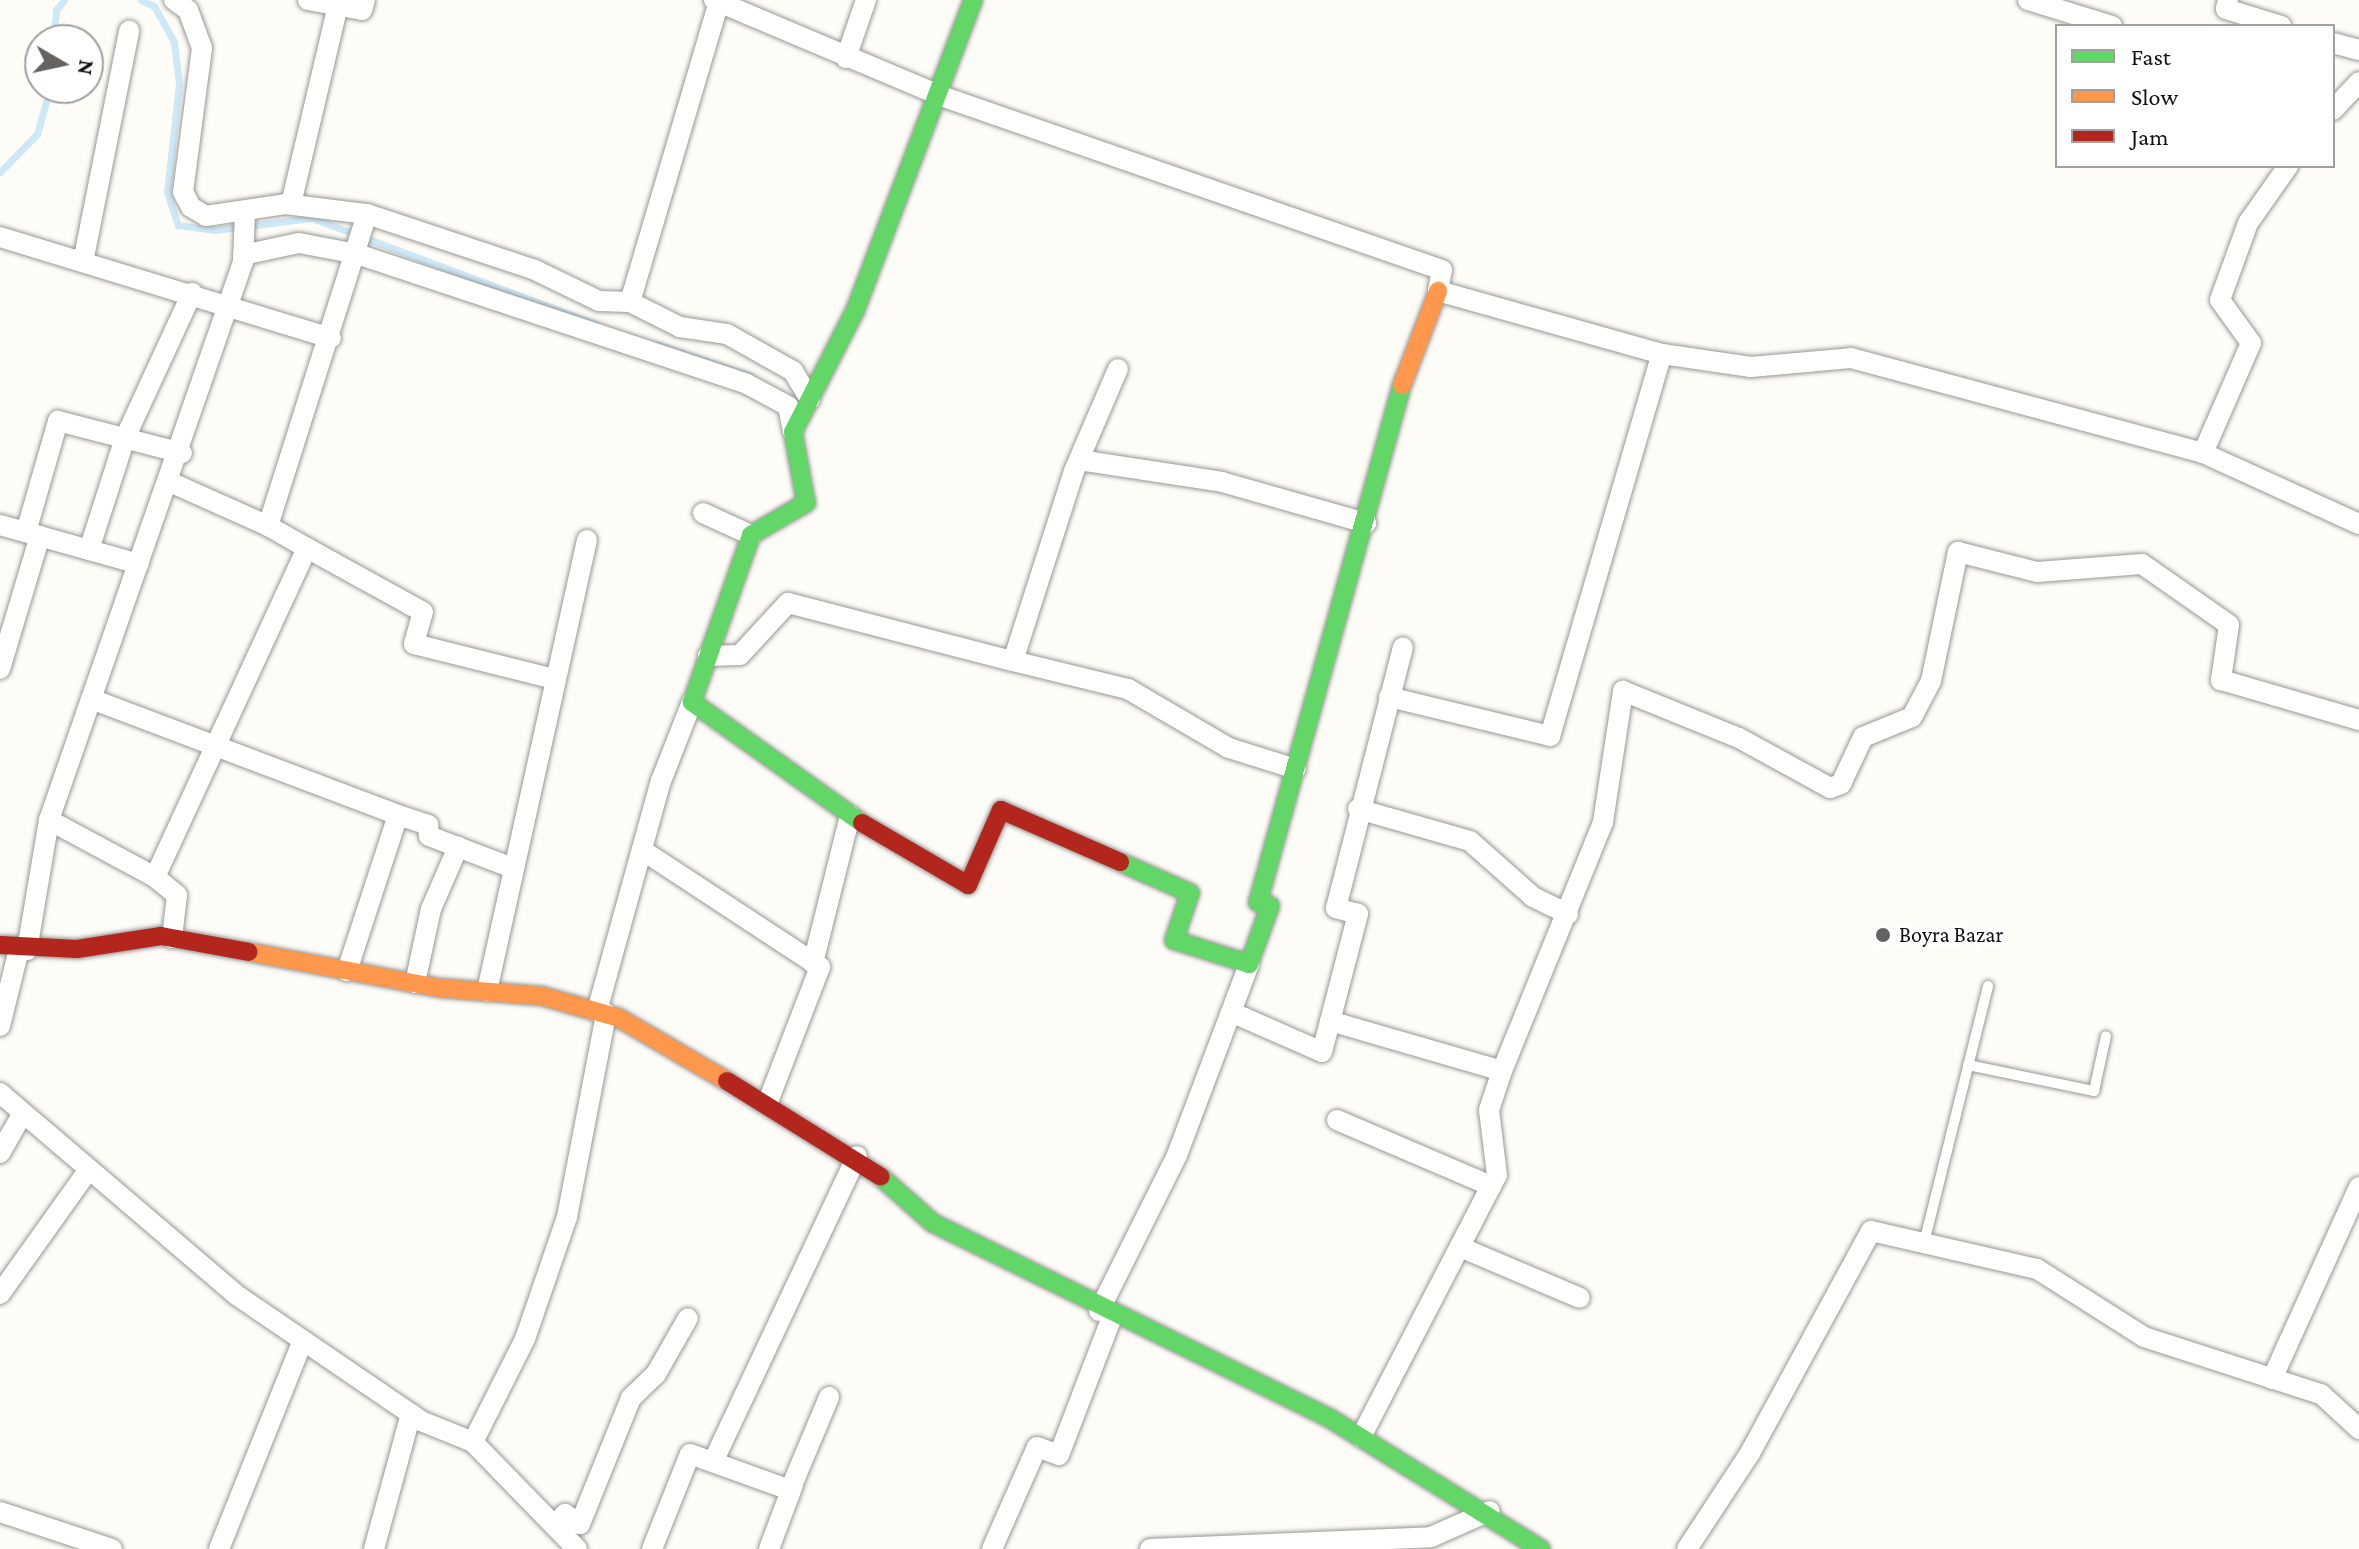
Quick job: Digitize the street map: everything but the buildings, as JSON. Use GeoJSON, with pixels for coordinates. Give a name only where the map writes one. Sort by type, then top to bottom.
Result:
{"type":"FeatureCollection","features":[{"type":"Feature","properties":{"kind":"street"},"geometry":{"type":"LineString","coordinates":[[174,0],[188,10],[202,48],[183,192],[206,216],[245,213],[291,204],[367,214],[535,270],[599,301],[630,302],[680,327],[727,334],[793,371],[810,399]]}},
{"type":"Feature","properties":{"kind":"street"},"geometry":{"type":"LineString","coordinates":[[308,0],[362,10],[365,0]]}},
{"type":"Feature","properties":{"kind":"street"},"geometry":{"type":"LineString","coordinates":[[846,58],[866,0]]}},
{"type":"Feature","properties":{"kind":"street"},"geometry":{"type":"LineString","coordinates":[[793,432],[855,311],[941,96],[973,0]]}},
{"type":"Feature","properties":{"kind":"street"},"geometry":{"type":"LineString","coordinates":[[2028,0],[2106,24]]}},
{"type":"Feature","properties":{"kind":"street"},"geometry":{"type":"LineString","coordinates":[[630,302],[716,1],[941,96],[1442,270],[1438,291],[1408,362],[1366,523],[1258,902],[1270,906],[1177,1155],[1106,1314],[1059,1455],[1037,1447],[992,1549]]}},
{"type":"Feature","properties":{"kind":"street"},"geometry":{"type":"LineString","coordinates":[[2214,24],[2227,4],[2276,24]]}},
{"type":"Feature","properties":{"kind":"street"},"geometry":{"type":"LineString","coordinates":[[291,204],[338,5]]}},
{"type":"Feature","properties":{"kind":"street"},"geometry":{"type":"LineString","coordinates":[[83,262],[129,31]]}},
{"type":"Feature","properties":{"kind":"street"},"geometry":{"type":"LineString","coordinates":[[2335,44],[2359,50]]}},
{"type":"Feature","properties":{"kind":"street"},"geometry":{"type":"LineString","coordinates":[[2335,108],[2359,82]]}},
{"type":"Feature","properties":{"kind":"street"},"geometry":{"type":"LineString","coordinates":[[2203,453],[2251,343],[2220,300],[2248,223],[2287,168]]}},
{"type":"Feature","properties":{"kind":"street"},"geometry":{"type":"LineString","coordinates":[[0,1026],[15,948],[49,820],[139,564],[172,483],[230,305],[243,252],[245,213]]}},
{"type":"Feature","properties":{"kind":"street"},"geometry":{"type":"LineString","coordinates":[[268,526],[331,338],[367,214]]}},
{"type":"Feature","properties":{"kind":"street"},"geometry":{"type":"LineString","coordinates":[[0,237],[192,293],[331,338]]}},
{"type":"Feature","properties":{"kind":"street"},"geometry":{"type":"LineString","coordinates":[[243,252],[299,243],[358,250],[747,384],[788,406],[806,503],[751,535],[708,656],[642,850],[601,1013],[567,1217],[525,1339],[473,1442]]}},
{"type":"Feature","properties":{"kind":"street"},"geometry":{"type":"LineString","coordinates":[[1438,291],[1662,354],[1751,367],[1851,358],[2203,453],[2359,524]]}},
{"type":"Feature","properties":{"kind":"street"},"geometry":{"type":"LineString","coordinates":[[89,550],[125,438],[192,293]]}},
{"type":"Feature","properties":{"kind":"street"},"geometry":{"type":"LineString","coordinates":[[1389,697],[1550,736],[1662,354]]}},
{"type":"Feature","properties":{"kind":"street"},"geometry":{"type":"LineString","coordinates":[[1013,661],[1079,460],[1118,369]]}},
{"type":"Feature","properties":{"kind":"street"},"geometry":{"type":"LineString","coordinates":[[0,669],[58,421],[182,453]]}},
{"type":"Feature","properties":{"kind":"street"},"geometry":{"type":"LineString","coordinates":[[1079,460],[1222,482],[1366,523]]}},
{"type":"Feature","properties":{"kind":"street"},"geometry":{"type":"LineString","coordinates":[[172,483],[268,526],[423,612],[414,644],[554,679]]}},
{"type":"Feature","properties":{"kind":"street"},"geometry":{"type":"LineString","coordinates":[[703,513],[751,535]]}},
{"type":"Feature","properties":{"kind":"street"},"geometry":{"type":"LineString","coordinates":[[0,525],[139,564]]}},
{"type":"Feature","properties":{"kind":"street"},"geometry":{"type":"LineString","coordinates":[[487,991],[510,867],[587,540]]}},
{"type":"Feature","properties":{"kind":"street"},"geometry":{"type":"LineString","coordinates":[[155,877],[307,548]]}},
{"type":"Feature","properties":{"kind":"street"},"geometry":{"type":"LineString","coordinates":[[1361,1437],[1497,1175],[1489,1110],[1603,822],[1623,691],[1739,738],[1830,788],[1841,784],[1863,737],[1912,717],[1931,681],[1958,552],[2037,572],[2142,564],[2229,625],[2221,680],[2359,720]]}},
{"type":"Feature","properties":{"kind":"street"},"geometry":{"type":"LineString","coordinates":[[708,656],[740,655],[788,603],[1128,689],[1229,748],[1296,769]]}},
{"type":"Feature","properties":{"kind":"street"},"geometry":{"type":"LineString","coordinates":[[1231,1012],[1322,1052],[1358,914],[1336,908],[1358,809],[1403,647]]}},
{"type":"Feature","properties":{"kind":"street"},"geometry":{"type":"LineString","coordinates":[[91,699],[215,748],[428,825],[429,836],[510,867]]}},
{"type":"Feature","properties":{"kind":"street"},"geometry":{"type":"LineString","coordinates":[[692,702],[850,816],[968,885],[1001,810],[1190,893],[1174,940],[1249,964]]}},
{"type":"Feature","properties":{"kind":"street"},"geometry":{"type":"LineString","coordinates":[[1358,809],[1470,841],[1533,897],[1568,914]]}},
{"type":"Feature","properties":{"kind":"street"},"geometry":{"type":"LineString","coordinates":[[347,971],[398,815]]}},
{"type":"Feature","properties":{"kind":"street"},"geometry":{"type":"LineString","coordinates":[[813,963],[850,816]]}},
{"type":"Feature","properties":{"kind":"street"},"geometry":{"type":"LineString","coordinates":[[49,820],[155,877],[177,895],[172,938]]}},
{"type":"Feature","properties":{"kind":"street"},"geometry":{"type":"LineString","coordinates":[[415,983],[431,909],[458,847]]}},
{"type":"Feature","properties":{"kind":"street"},"geometry":{"type":"LineString","coordinates":[[642,850],[820,967],[767,1104]]}},
{"type":"Feature","properties":{"kind":"street"},"geometry":{"type":"LineString","coordinates":[[15,948],[172,938],[415,983],[542,996],[601,1013],[857,1156],[933,1223],[1106,1314],[1361,1437],[1490,1511],[1541,1549]]}},
{"type":"Feature","properties":{"kind":"street"},"geometry":{"type":"LineString","coordinates":[[1330,1021],[1502,1071]]}},
{"type":"Feature","properties":{"kind":"street"},"geometry":{"type":"LineString","coordinates":[[0,1093],[235,1294],[411,1414],[473,1442],[577,1549]]}},
{"type":"Feature","properties":{"kind":"street"},"geometry":{"type":"LineString","coordinates":[[0,1153],[23,1113]]}},
{"type":"Feature","properties":{"kind":"street"},"geometry":{"type":"LineString","coordinates":[[1337,1120],[1491,1186]]}},
{"type":"Feature","properties":{"kind":"street"},"geometry":{"type":"LineString","coordinates":[[713,1462],[857,1156]]}},
{"type":"Feature","properties":{"kind":"street"},"geometry":{"type":"LineString","coordinates":[[0,1294],[14,1264],[89,1169]]}},
{"type":"Feature","properties":{"kind":"street"},"geometry":{"type":"LineString","coordinates":[[2272,1379],[2359,1187]]}},
{"type":"Feature","properties":{"kind":"street"},"geometry":{"type":"LineString","coordinates":[[1687,1549],[1750,1453],[1871,1231],[2037,1269],[2144,1337],[2321,1394],[2359,1429]]}},
{"type":"Feature","properties":{"kind":"street"},"geometry":{"type":"LineString","coordinates":[[1460,1247],[1580,1298]]}},
{"type":"Feature","properties":{"kind":"street"},"geometry":{"type":"LineString","coordinates":[[555,1525],[565,1514],[580,1524],[631,1398],[656,1374],[688,1318]]}},
{"type":"Feature","properties":{"kind":"street"},"geometry":{"type":"LineString","coordinates":[[219,1549],[303,1340]]}},
{"type":"Feature","properties":{"kind":"street"},"geometry":{"type":"LineString","coordinates":[[769,1549],[829,1397]]}},
{"type":"Feature","properties":{"kind":"street"},"geometry":{"type":"LineString","coordinates":[[374,1549],[411,1414]]}},
{"type":"Feature","properties":{"kind":"street"},"geometry":{"type":"LineString","coordinates":[[652,1549],[690,1454],[790,1490],[793,1485]]}},
{"type":"Feature","properties":{"kind":"street"},"geometry":{"type":"LineString","coordinates":[[1150,1549],[1431,1537],[1490,1511]]}},
{"type":"Feature","properties":{"kind":"street"},"geometry":{"type":"LineString","coordinates":[[0,1512],[112,1549]]}},
{"type":"Feature","properties":{"kind":"lane"},"geometry":{"type":"LineString","coordinates":[[1924,1243],[1988,986]]}},
{"type":"Feature","properties":{"kind":"lane"},"geometry":{"type":"LineString","coordinates":[[1968,1065],[2094,1091],[2106,1036]]}},
{"type":"Feature","properties":{"kind":"waterway"},"geometry":{"type":"LineString","coordinates":[[55,24],[56,10],[64,0]]}},
{"type":"Feature","properties":{"kind":"waterway"},"geometry":{"type":"LineString","coordinates":[[141,0],[154,6],[174,42],[179,84],[167,192],[178,225],[215,230],[312,218],[596,324]]}},
{"type":"Feature","properties":{"kind":"waterway"},"geometry":{"type":"LineString","coordinates":[[0,172],[37,134],[45,104]]}},
{"type":"Feature","properties":{"kind":"waterway"},"geometry":{"type":"LineString","coordinates":[[657,344],[751,376]]}},
{"type":"Feature","properties":{"kind":"traffic: fast"},"geometry":{"type":"LineString","coordinates":[[862,823],[692,702],[751,535],[806,503],[793,432],[855,311],[973,0]]}},
{"type":"Feature","properties":{"kind":"traffic: fast"},"geometry":{"type":"LineString","coordinates":[[1120,862],[1190,893],[1174,940],[1249,964],[1270,906],[1258,902],[1402,385]]}},
{"type":"Feature","properties":{"kind":"traffic: fast"},"geometry":{"type":"LineString","coordinates":[[881,1177],[933,1223],[1331,1419],[1541,1549]]}},
{"type":"Feature","properties":{"kind":"traffic: slow"},"geometry":{"type":"LineString","coordinates":[[1402,385],[1438,291]]}},
{"type":"Feature","properties":{"kind":"traffic: slow"},"geometry":{"type":"LineString","coordinates":[[249,952],[440,988],[542,996],[619,1018],[727,1081]]}},
{"type":"Feature","properties":{"kind":"traffic: jam"},"geometry":{"type":"LineString","coordinates":[[862,823],[968,885],[1001,810],[1120,862]]}},
{"type":"Feature","properties":{"kind":"traffic: jam"},"geometry":{"type":"LineString","coordinates":[[0,945],[77,949],[161,936],[249,952]]}},
{"type":"Feature","properties":{"kind":"traffic: jam"},"geometry":{"type":"LineString","coordinates":[[727,1081],[881,1177]]}},
{"type":"Feature","properties":{"kind":"place","name":"Boyra Bazar"},"geometry":{"type":"Point","coordinates":[1883,935]}}]}
